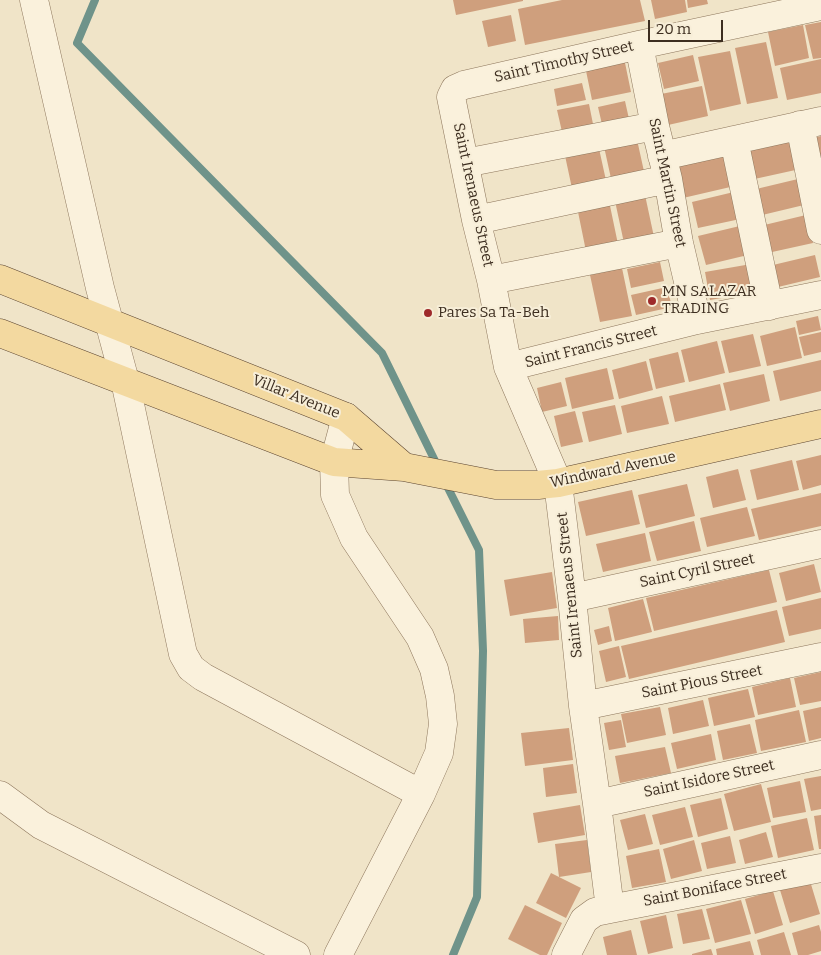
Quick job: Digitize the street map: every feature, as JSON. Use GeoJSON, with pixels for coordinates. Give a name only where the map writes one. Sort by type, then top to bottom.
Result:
{"type":"FeatureCollection","features":[{"type":"Feature","properties":{"kind":"main road","name":"Villar Avenue"},"geometry":{"type":"LineString","coordinates":[[0,279],[346,417],[404,467]]}},
{"type":"Feature","properties":{"kind":"main road"},"geometry":{"type":"LineString","coordinates":[[0,333],[334,462],[404,467]]}},
{"type":"Feature","properties":{"kind":"main road","name":"Windward Avenue"},"geometry":{"type":"LineString","coordinates":[[404,467],[496,485],[548,484],[821,424]]}},
{"type":"Feature","properties":{"kind":"street"},"geometry":{"type":"LineString","coordinates":[[34,0],[125,381],[183,654],[191,668],[202,677],[421,794]]}},
{"type":"Feature","properties":{"kind":"street","name":"Saint Timothy Street"},"geometry":{"type":"LineString","coordinates":[[455,89],[464,85],[639,45],[821,6]]}},
{"type":"Feature","properties":{"kind":"street","name":"Saint Martin Street"},"geometry":{"type":"LineString","coordinates":[[639,45],[679,243],[697,320]]}},
{"type":"Feature","properties":{"kind":"street","name":"Saint Irenaeus Street"},"geometry":{"type":"LineString","coordinates":[[455,89],[451,97],[476,220],[492,280],[508,367],[548,484],[572,598],[582,706],[610,909]]}},
{"type":"Feature","properties":{"kind":"street"},"geometry":{"type":"LineString","coordinates":[[476,220],[665,167],[734,140],[811,123],[821,230]]}},
{"type":"Feature","properties":{"kind":"street"},"geometry":{"type":"LineString","coordinates":[[465,163],[655,126]]}},
{"type":"Feature","properties":{"kind":"street"},"geometry":{"type":"LineString","coordinates":[[734,140],[769,306]]}},
{"type":"Feature","properties":{"kind":"street"},"geometry":{"type":"LineString","coordinates":[[492,280],[679,243]]}},
{"type":"Feature","properties":{"kind":"street","name":"Saint Francis Street"},"geometry":{"type":"LineString","coordinates":[[508,367],[697,320],[821,295]]}},
{"type":"Feature","properties":{"kind":"street"},"geometry":{"type":"LineString","coordinates":[[338,955],[421,794],[439,753],[443,724],[440,696],[434,669],[420,637],[354,538],[334,495],[334,462],[346,417]]}},
{"type":"Feature","properties":{"kind":"street","name":"Saint Cyril Street"},"geometry":{"type":"LineString","coordinates":[[572,598],[821,544]]}},
{"type":"Feature","properties":{"kind":"street","name":"Saint Pious Street"},"geometry":{"type":"LineString","coordinates":[[582,706],[821,657]]}},
{"type":"Feature","properties":{"kind":"street","name":"Saint Isidore Street"},"geometry":{"type":"LineString","coordinates":[[597,804],[821,755]]}},
{"type":"Feature","properties":{"kind":"street"},"geometry":{"type":"LineString","coordinates":[[0,795],[41,825],[296,955]]}},
{"type":"Feature","properties":{"kind":"street","name":"Saint Boniface Street"},"geometry":{"type":"LineString","coordinates":[[610,909],[821,868]]}},
{"type":"Feature","properties":{"kind":"street"},"geometry":{"type":"LineString","coordinates":[[566,955],[584,920],[595,912],[610,909]]}},
{"type":"Feature","properties":{"kind":"building"},"geometry":{"type":"Polygon","coordinates":[[[453,0],[523,0],[523,1],[456,15],[453,0]]]}},
{"type":"Feature","properties":{"kind":"building"},"geometry":{"type":"Polygon","coordinates":[[[562,0],[640,0],[645,21],[525,45],[518,9],[562,0]]]}},
{"type":"Feature","properties":{"kind":"building"},"geometry":{"type":"Polygon","coordinates":[[[651,0],[685,0],[687,12],[655,19],[651,0]]]}},
{"type":"Feature","properties":{"kind":"building"},"geometry":{"type":"Polygon","coordinates":[[[687,0],[707,0],[708,4],[688,8],[687,0]]]}},
{"type":"Feature","properties":{"kind":"building"},"geometry":{"type":"Polygon","coordinates":[[[511,15],[516,41],[488,47],[482,21],[511,15]]]}},
{"type":"Feature","properties":{"kind":"building"},"geometry":{"type":"Polygon","coordinates":[[[821,22],[821,58],[813,59],[805,25],[821,22]]]}},
{"type":"Feature","properties":{"kind":"building"},"geometry":{"type":"Polygon","coordinates":[[[803,25],[809,58],[775,66],[768,32],[803,25]]]}},
{"type":"Feature","properties":{"kind":"building"},"geometry":{"type":"Polygon","coordinates":[[[766,42],[778,98],[747,104],[735,48],[766,42]]]}},
{"type":"Feature","properties":{"kind":"building"},"geometry":{"type":"Polygon","coordinates":[[[730,51],[741,104],[710,111],[698,57],[730,51]]]}},
{"type":"Feature","properties":{"kind":"building"},"geometry":{"type":"Polygon","coordinates":[[[693,55],[699,81],[664,89],[658,63],[693,55]]]}},
{"type":"Feature","properties":{"kind":"building"},"geometry":{"type":"Polygon","coordinates":[[[624,58],[631,92],[592,100],[585,66],[624,58]]]}},
{"type":"Feature","properties":{"kind":"building"},"geometry":{"type":"Polygon","coordinates":[[[821,59],[821,93],[787,100],[780,68],[821,59]]]}},
{"type":"Feature","properties":{"kind":"building"},"geometry":{"type":"Polygon","coordinates":[[[582,83],[586,100],[557,106],[554,89],[582,83]]]}},
{"type":"Feature","properties":{"kind":"building"},"geometry":{"type":"Polygon","coordinates":[[[702,86],[708,116],[668,125],[661,94],[702,86]]]}},
{"type":"Feature","properties":{"kind":"building"},"geometry":{"type":"Polygon","coordinates":[[[625,101],[631,128],[604,133],[598,107],[625,101]]]}},
{"type":"Feature","properties":{"kind":"building"},"geometry":{"type":"Polygon","coordinates":[[[589,104],[594,129],[563,136],[557,110],[589,104]]]}},
{"type":"Feature","properties":{"kind":"building"},"geometry":{"type":"Polygon","coordinates":[[[636,135],[645,176],[612,183],[603,142],[636,135]]]}},
{"type":"Feature","properties":{"kind":"building"},"geometry":{"type":"Polygon","coordinates":[[[821,136],[821,165],[810,139],[821,136]]]}},
{"type":"Feature","properties":{"kind":"building"},"geometry":{"type":"Polygon","coordinates":[[[793,139],[800,169],[750,180],[743,151],[793,139]]]}},
{"type":"Feature","properties":{"kind":"building"},"geometry":{"type":"Polygon","coordinates":[[[598,144],[607,185],[573,193],[564,151],[598,144]]]}},
{"type":"Feature","properties":{"kind":"building"},"geometry":{"type":"Polygon","coordinates":[[[731,150],[739,185],[683,198],[675,163],[731,150]]]}},
{"type":"Feature","properties":{"kind":"building"},"geometry":{"type":"Polygon","coordinates":[[[798,179],[804,205],[758,216],[752,190],[798,179]]]}},
{"type":"Feature","properties":{"kind":"building"},"geometry":{"type":"Polygon","coordinates":[[[738,191],[745,218],[698,228],[692,202],[738,191]]]}},
{"type":"Feature","properties":{"kind":"building"},"geometry":{"type":"Polygon","coordinates":[[[645,195],[654,237],[624,243],[615,201],[645,195]]]}},
{"type":"Feature","properties":{"kind":"building"},"geometry":{"type":"Polygon","coordinates":[[[609,201],[619,249],[587,256],[577,207],[609,201]]]}},
{"type":"Feature","properties":{"kind":"building"},"geometry":{"type":"Polygon","coordinates":[[[806,215],[813,243],[763,254],[756,227],[806,215]]]}},
{"type":"Feature","properties":{"kind":"building"},"geometry":{"type":"Polygon","coordinates":[[[744,225],[752,254],[706,265],[698,236],[744,225]]]}},
{"type":"Feature","properties":{"kind":"building"},"geometry":{"type":"Polygon","coordinates":[[[815,255],[820,277],[778,287],[773,265],[815,255]]]}},
{"type":"Feature","properties":{"kind":"building"},"geometry":{"type":"Polygon","coordinates":[[[660,262],[664,281],[631,288],[627,269],[660,262]]]}},
{"type":"Feature","properties":{"kind":"building"},"geometry":{"type":"Polygon","coordinates":[[[757,263],[762,291],[710,300],[705,272],[757,263]]]}},
{"type":"Feature","properties":{"kind":"building"},"geometry":{"type":"Polygon","coordinates":[[[622,268],[632,316],[600,322],[590,275],[622,268]]]}},
{"type":"Feature","properties":{"kind":"building","name":"MN SALAZAR TRADING"},"geometry":{"type":"Polygon","coordinates":[[[667,287],[672,307],[636,315],[631,295],[667,287]]]}},
{"type":"Feature","properties":{"kind":"building"},"geometry":{"type":"Polygon","coordinates":[[[818,316],[821,330],[799,335],[796,321],[818,316]]]}},
{"type":"Feature","properties":{"kind":"building"},"geometry":{"type":"Polygon","coordinates":[[[795,327],[802,358],[767,366],[760,336],[795,327]]]}},
{"type":"Feature","properties":{"kind":"building"},"geometry":{"type":"Polygon","coordinates":[[[821,332],[821,352],[804,356],[799,337],[821,332]]]}},
{"type":"Feature","properties":{"kind":"building"},"geometry":{"type":"Polygon","coordinates":[[[753,334],[761,366],[729,373],[721,341],[753,334]]]}},
{"type":"Feature","properties":{"kind":"building"},"geometry":{"type":"Polygon","coordinates":[[[717,341],[725,373],[689,382],[681,350],[717,341]]]}},
{"type":"Feature","properties":{"kind":"building"},"geometry":{"type":"Polygon","coordinates":[[[678,352],[685,382],[656,389],[649,359],[678,352]]]}},
{"type":"Feature","properties":{"kind":"building"},"geometry":{"type":"Polygon","coordinates":[[[821,360],[821,391],[780,401],[773,371],[821,360]]]}},
{"type":"Feature","properties":{"kind":"building"},"geometry":{"type":"Polygon","coordinates":[[[646,361],[653,390],[619,399],[612,370],[646,361]]]}},
{"type":"Feature","properties":{"kind":"building"},"geometry":{"type":"Polygon","coordinates":[[[607,368],[614,399],[572,409],[565,378],[607,368]]]}},
{"type":"Feature","properties":{"kind":"building"},"geometry":{"type":"Polygon","coordinates":[[[764,374],[770,401],[730,411],[723,383],[764,374]]]}},
{"type":"Feature","properties":{"kind":"building"},"geometry":{"type":"Polygon","coordinates":[[[561,382],[567,406],[542,412],[537,388],[561,382]]]}},
{"type":"Feature","properties":{"kind":"building"},"geometry":{"type":"Polygon","coordinates":[[[720,384],[726,410],[675,422],[669,396],[720,384]]]}},
{"type":"Feature","properties":{"kind":"building"},"geometry":{"type":"Polygon","coordinates":[[[662,396],[669,424],[627,433],[621,406],[662,396]]]}},
{"type":"Feature","properties":{"kind":"building"},"geometry":{"type":"Polygon","coordinates":[[[615,405],[622,434],[589,442],[582,412],[615,405]]]}},
{"type":"Feature","properties":{"kind":"building"},"geometry":{"type":"Polygon","coordinates":[[[575,411],[583,442],[561,447],[554,416],[575,411]]]}},
{"type":"Feature","properties":{"kind":"building"},"geometry":{"type":"Polygon","coordinates":[[[821,455],[821,485],[803,490],[796,461],[821,455]]]}},
{"type":"Feature","properties":{"kind":"building"},"geometry":{"type":"Polygon","coordinates":[[[792,460],[799,490],[757,500],[750,470],[792,460]]]}},
{"type":"Feature","properties":{"kind":"building"},"geometry":{"type":"Polygon","coordinates":[[[738,469],[746,500],[713,508],[706,477],[738,469]]]}},
{"type":"Feature","properties":{"kind":"building"},"geometry":{"type":"Polygon","coordinates":[[[687,484],[695,516],[646,528],[638,495],[687,484]]]}},
{"type":"Feature","properties":{"kind":"building"},"geometry":{"type":"Polygon","coordinates":[[[632,490],[640,524],[586,536],[578,502],[632,490]]]}},
{"type":"Feature","properties":{"kind":"building"},"geometry":{"type":"Polygon","coordinates":[[[821,493],[821,526],[759,540],[751,509],[821,493]]]}},
{"type":"Feature","properties":{"kind":"building"},"geometry":{"type":"Polygon","coordinates":[[[747,507],[755,536],[707,547],[700,518],[747,507]]]}},
{"type":"Feature","properties":{"kind":"building"},"geometry":{"type":"Polygon","coordinates":[[[694,521],[701,551],[657,561],[649,532],[694,521]]]}},
{"type":"Feature","properties":{"kind":"building"},"geometry":{"type":"Polygon","coordinates":[[[645,533],[651,561],[603,572],[596,544],[645,533]]]}},
{"type":"Feature","properties":{"kind":"building"},"geometry":{"type":"Polygon","coordinates":[[[814,564],[821,592],[786,601],[779,573],[814,564]]]}},
{"type":"Feature","properties":{"kind":"building"},"geometry":{"type":"Polygon","coordinates":[[[769,570],[777,602],[654,631],[646,598],[769,570]]]}},
{"type":"Feature","properties":{"kind":"building"},"geometry":{"type":"Polygon","coordinates":[[[552,572],[557,608],[510,616],[504,580],[552,572]]]}},
{"type":"Feature","properties":{"kind":"building"},"geometry":{"type":"Polygon","coordinates":[[[821,598],[821,629],[789,636],[782,607],[821,598]]]}},
{"type":"Feature","properties":{"kind":"building"},"geometry":{"type":"Polygon","coordinates":[[[643,599],[652,632],[615,641],[608,608],[643,599]]]}},
{"type":"Feature","properties":{"kind":"building"},"geometry":{"type":"Polygon","coordinates":[[[777,610],[785,642],[629,679],[621,646],[777,610]]]}},
{"type":"Feature","properties":{"kind":"building"},"geometry":{"type":"Polygon","coordinates":[[[558,616],[559,640],[525,643],[523,619],[558,616]]]}},
{"type":"Feature","properties":{"kind":"building"},"geometry":{"type":"Polygon","coordinates":[[[609,626],[612,641],[598,645],[594,630],[609,626]]]}},
{"type":"Feature","properties":{"kind":"building"},"geometry":{"type":"Polygon","coordinates":[[[619,646],[626,677],[606,682],[599,651],[619,646]]]}},
{"type":"Feature","properties":{"kind":"building"},"geometry":{"type":"Polygon","coordinates":[[[821,672],[821,701],[800,705],[794,678],[821,672]]]}},
{"type":"Feature","properties":{"kind":"building"},"geometry":{"type":"Polygon","coordinates":[[[790,678],[796,707],[758,715],[752,687],[790,678]]]}},
{"type":"Feature","properties":{"kind":"building"},"geometry":{"type":"Polygon","coordinates":[[[748,689],[755,717],[714,726],[708,698],[748,689]]]}},
{"type":"Feature","properties":{"kind":"building"},"geometry":{"type":"Polygon","coordinates":[[[703,700],[709,726],[673,734],[668,708],[703,700]]]}},
{"type":"Feature","properties":{"kind":"building"},"geometry":{"type":"Polygon","coordinates":[[[660,707],[666,735],[627,743],[621,714],[660,707]]]}},
{"type":"Feature","properties":{"kind":"building"},"geometry":{"type":"Polygon","coordinates":[[[821,707],[821,738],[809,741],[803,711],[821,707]]]}},
{"type":"Feature","properties":{"kind":"building"},"geometry":{"type":"Polygon","coordinates":[[[799,710],[806,742],[761,751],[755,720],[799,710]]]}},
{"type":"Feature","properties":{"kind":"building"},"geometry":{"type":"Polygon","coordinates":[[[621,720],[626,747],[609,750],[604,723],[621,720]]]}},
{"type":"Feature","properties":{"kind":"building"},"geometry":{"type":"Polygon","coordinates":[[[750,724],[757,753],[723,760],[717,731],[750,724]]]}},
{"type":"Feature","properties":{"kind":"building"},"geometry":{"type":"Polygon","coordinates":[[[569,728],[573,760],[525,766],[521,733],[569,728]]]}},
{"type":"Feature","properties":{"kind":"building"},"geometry":{"type":"Polygon","coordinates":[[[711,734],[716,760],[677,769],[671,743],[711,734]]]}},
{"type":"Feature","properties":{"kind":"building"},"geometry":{"type":"Polygon","coordinates":[[[665,747],[671,773],[620,783],[615,756],[665,747]]]}},
{"type":"Feature","properties":{"kind":"building"},"geometry":{"type":"Polygon","coordinates":[[[573,764],[577,793],[546,797],[543,768],[573,764]]]}},
{"type":"Feature","properties":{"kind":"building"},"geometry":{"type":"Polygon","coordinates":[[[821,776],[821,809],[811,811],[804,779],[821,776]]]}},
{"type":"Feature","properties":{"kind":"building"},"geometry":{"type":"Polygon","coordinates":[[[800,781],[806,812],[773,818],[767,788],[800,781]]]}},
{"type":"Feature","properties":{"kind":"building"},"geometry":{"type":"Polygon","coordinates":[[[761,784],[771,822],[734,831],[724,794],[761,784]]]}},
{"type":"Feature","properties":{"kind":"building"},"geometry":{"type":"Polygon","coordinates":[[[721,798],[728,829],[698,837],[690,805],[721,798]]]}},
{"type":"Feature","properties":{"kind":"building"},"geometry":{"type":"Polygon","coordinates":[[[580,805],[585,835],[538,843],[533,813],[580,805]]]}},
{"type":"Feature","properties":{"kind":"building"},"geometry":{"type":"Polygon","coordinates":[[[685,807],[693,837],[660,845],[652,815],[685,807]]]}},
{"type":"Feature","properties":{"kind":"building"},"geometry":{"type":"Polygon","coordinates":[[[645,814],[653,844],[628,850],[620,820],[645,814]]]}},
{"type":"Feature","properties":{"kind":"building"},"geometry":{"type":"Polygon","coordinates":[[[821,815],[821,849],[819,849],[814,816],[821,815]]]}},
{"type":"Feature","properties":{"kind":"building"},"geometry":{"type":"Polygon","coordinates":[[[807,818],[814,850],[778,858],[771,826],[807,818]]]}},
{"type":"Feature","properties":{"kind":"building"},"geometry":{"type":"Polygon","coordinates":[[[766,832],[773,857],[745,864],[739,840],[766,832]]]}},
{"type":"Feature","properties":{"kind":"building"},"geometry":{"type":"Polygon","coordinates":[[[730,836],[736,863],[707,869],[701,843],[730,836]]]}},
{"type":"Feature","properties":{"kind":"building"},"geometry":{"type":"Polygon","coordinates":[[[587,840],[591,872],[559,877],[555,844],[587,840]]]}},
{"type":"Feature","properties":{"kind":"building"},"geometry":{"type":"Polygon","coordinates":[[[694,840],[702,871],[671,879],[663,849],[694,840]]]}},
{"type":"Feature","properties":{"kind":"building"},"geometry":{"type":"Polygon","coordinates":[[[659,849],[666,882],[632,888],[626,856],[659,849]]]}},
{"type":"Feature","properties":{"kind":"building"},"geometry":{"type":"Polygon","coordinates":[[[551,873],[581,888],[566,918],[536,903],[551,873]]]}},
{"type":"Feature","properties":{"kind":"building"},"geometry":{"type":"Polygon","coordinates":[[[810,881],[820,914],[790,923],[780,890],[810,881]]]}},
{"type":"Feature","properties":{"kind":"building"},"geometry":{"type":"Polygon","coordinates":[[[773,891],[783,925],[755,934],[745,899],[773,891]]]}},
{"type":"Feature","properties":{"kind":"building"},"geometry":{"type":"Polygon","coordinates":[[[741,900],[751,934],[715,943],[706,909],[741,900]]]}},
{"type":"Feature","properties":{"kind":"building"},"geometry":{"type":"Polygon","coordinates":[[[525,905],[562,923],[547,955],[540,955],[508,939],[525,905]]]}},
{"type":"Feature","properties":{"kind":"building"},"geometry":{"type":"Polygon","coordinates":[[[702,909],[710,939],[683,944],[677,914],[702,909]]]}},
{"type":"Feature","properties":{"kind":"building"},"geometry":{"type":"Polygon","coordinates":[[[666,915],[673,948],[648,954],[640,921],[666,915]]]}},
{"type":"Feature","properties":{"kind":"building"},"geometry":{"type":"Polygon","coordinates":[[[819,925],[821,951],[808,955],[798,955],[792,933],[819,925]]]}},
{"type":"Feature","properties":{"kind":"building"},"geometry":{"type":"Polygon","coordinates":[[[631,930],[637,955],[607,955],[603,937],[631,930]]]}},
{"type":"Feature","properties":{"kind":"building"},"geometry":{"type":"Polygon","coordinates":[[[784,932],[791,955],[761,955],[757,940],[784,932]]]}},
{"type":"Feature","properties":{"kind":"building"},"geometry":{"type":"Polygon","coordinates":[[[750,941],[754,955],[717,955],[716,949],[750,941]]]}},
{"type":"Feature","properties":{"kind":"building"},"geometry":{"type":"Polygon","coordinates":[[[711,949],[713,955],[692,955],[692,954],[711,949]]]}},
{"type":"Feature","properties":{"kind":"waterway"},"geometry":{"type":"LineString","coordinates":[[95,0],[77,43],[382,353],[438,467]]}},
{"type":"Feature","properties":{"kind":"waterway"},"geometry":{"type":"LineString","coordinates":[[445,482],[479,550],[483,651],[477,897],[453,955]]}},
{"type":"Feature","properties":{"kind":"place","name":"MN SALAZAR TRADING"},"geometry":{"type":"Point","coordinates":[652,301]}},
{"type":"Feature","properties":{"kind":"place","name":"Pares Sa Ta-Beh"},"geometry":{"type":"Point","coordinates":[428,313]}}]}
